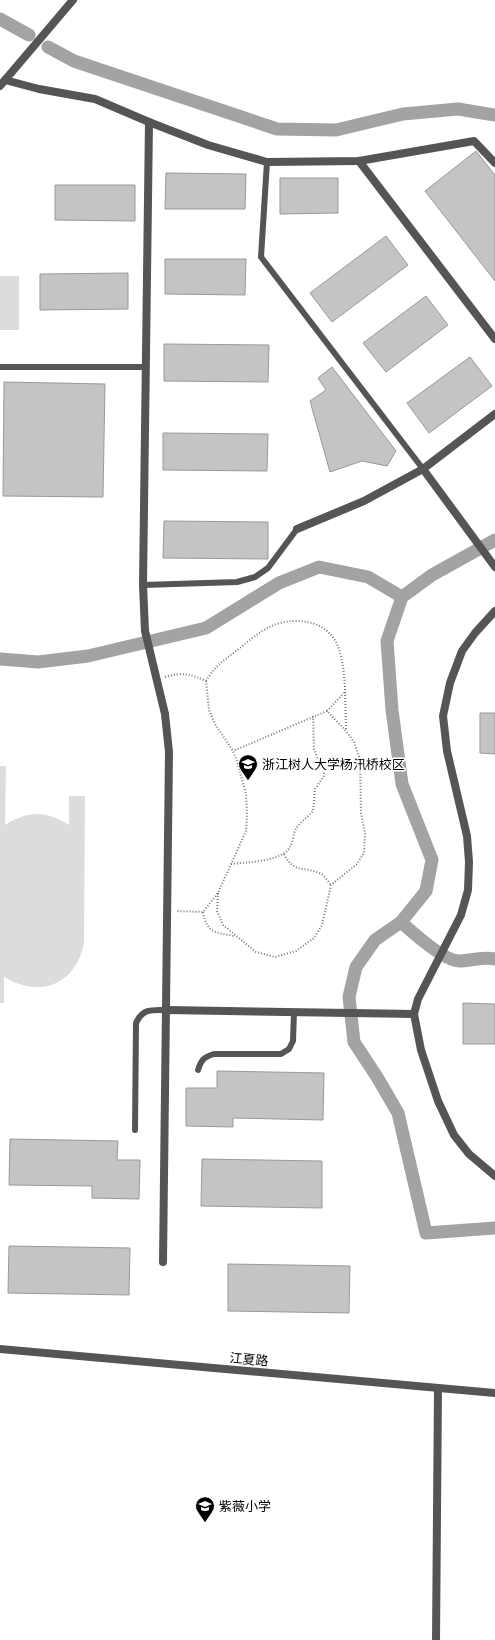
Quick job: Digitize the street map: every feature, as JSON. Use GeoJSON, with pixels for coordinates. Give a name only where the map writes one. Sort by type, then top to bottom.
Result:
{"type":"FeatureCollection","features":[{"type":"Feature","properties":{"kind":"street"},"geometry":{"type":"LineString","coordinates":[[3,83],[73,0]]}},
{"type":"Feature","properties":{"kind":"street"},"geometry":{"type":"LineString","coordinates":[[3,83],[95,98],[149,122],[208,145],[267,162],[359,161],[474,141],[495,163]]}},
{"type":"Feature","properties":{"kind":"street"},"geometry":{"type":"LineString","coordinates":[[149,122],[143,585],[145,631],[165,714],[169,752],[163,1262]]}},
{"type":"Feature","properties":{"kind":"street"},"geometry":{"type":"LineString","coordinates":[[359,161],[495,339]]}},
{"type":"Feature","properties":{"kind":"street"},"geometry":{"type":"LineString","coordinates":[[298,529],[364,501],[423,469],[495,414]]}},
{"type":"Feature","properties":{"kind":"street"},"geometry":{"type":"LineString","coordinates":[[423,469],[495,567]]}},
{"type":"Feature","properties":{"kind":"street"},"geometry":{"type":"LineString","coordinates":[[495,611],[475,633],[462,652],[450,683],[443,716],[447,751],[467,836],[469,862],[468,890],[461,916],[421,992],[414,1014],[423,1057],[438,1101],[454,1135],[469,1154],[495,1176]]}},
{"type":"Feature","properties":{"kind":"street"},"geometry":{"type":"LineString","coordinates":[[166,1010],[414,1014]]}},
{"type":"Feature","properties":{"kind":"street","name":"江夏路"},"geometry":{"type":"LineString","coordinates":[[0,1349],[495,1393]]}},
{"type":"Feature","properties":{"kind":"street"},"geometry":{"type":"LineString","coordinates":[[436,1640],[438,1388]]}},
{"type":"Feature","properties":{"kind":"lane"},"geometry":{"type":"LineString","coordinates":[[267,162],[261,257],[423,469]]}},
{"type":"Feature","properties":{"kind":"lane"},"geometry":{"type":"LineString","coordinates":[[0,367],[146,367]]}},
{"type":"Feature","properties":{"kind":"lane"},"geometry":{"type":"LineString","coordinates":[[143,585],[237,582],[255,577],[268,568],[298,529]]}},
{"type":"Feature","properties":{"kind":"lane"},"geometry":{"type":"LineString","coordinates":[[135,1130],[136,1024],[140,1016],[149,1010],[166,1010]]}},
{"type":"Feature","properties":{"kind":"lane"},"geometry":{"type":"LineString","coordinates":[[198,1070],[200,1061],[214,1054],[281,1054],[289,1049],[293,1041],[294,1012]]}},
{"type":"Feature","properties":{"kind":"path"},"geometry":{"type":"LineString","coordinates":[[235,936],[213,932],[205,924],[203,912],[218,893],[246,831],[247,815],[246,794],[237,761],[233,751],[215,724],[209,710],[206,681],[218,666],[258,634],[274,625],[295,621],[312,622],[326,629],[335,641],[341,656],[346,731]]}},
{"type":"Feature","properties":{"kind":"path"},"geometry":{"type":"LineString","coordinates":[[157,679],[178,674],[191,675],[206,681]]}},
{"type":"Feature","properties":{"kind":"path"},"geometry":{"type":"LineString","coordinates":[[233,751],[327,711],[344,692]]}},
{"type":"Feature","properties":{"kind":"path"},"geometry":{"type":"LineString","coordinates":[[218,893],[217,911],[223,925],[256,952],[275,957],[296,951],[314,938],[322,925],[331,885],[357,864],[364,853],[360,759],[354,742],[327,711]]}},
{"type":"Feature","properties":{"kind":"path"},"geometry":{"type":"LineString","coordinates":[[231,864],[254,862],[284,854],[290,847],[296,827],[313,811],[315,789],[324,776],[324,767],[318,759],[314,749],[313,716]]}},
{"type":"Feature","properties":{"kind":"path"},"geometry":{"type":"LineString","coordinates":[[284,854],[289,863],[298,868],[322,874],[331,885]]}},
{"type":"Feature","properties":{"kind":"path"},"geometry":{"type":"LineString","coordinates":[[168,911],[203,912]]}},
{"type":"Feature","properties":{"kind":"shaded area"},"geometry":{"type":"Polygon","coordinates":[[[0,276],[19,276],[19,330],[0,330],[0,276]]]}},
{"type":"Feature","properties":{"kind":"shaded area"},"geometry":{"type":"Polygon","coordinates":[[[0,766],[6,766],[5,825],[22,817],[37,814],[53,817],[69,825],[69,796],[85,796],[84,943],[79,958],[73,969],[64,978],[54,984],[43,987],[30,987],[4,977],[4,1003],[0,1003],[0,766]]]}},
{"type":"Feature","properties":{"kind":"building"},"geometry":{"type":"Polygon","coordinates":[[[476,151],[495,175],[495,281],[425,191],[476,151]]]}},
{"type":"Feature","properties":{"kind":"building"},"geometry":{"type":"Polygon","coordinates":[[[166,173],[246,174],[245,209],[165,209],[166,173]]]}},
{"type":"Feature","properties":{"kind":"building"},"geometry":{"type":"Polygon","coordinates":[[[280,178],[338,178],[338,213],[280,214],[280,178]]]}},
{"type":"Feature","properties":{"kind":"building"},"geometry":{"type":"Polygon","coordinates":[[[55,185],[135,185],[135,221],[55,220],[55,185]]]}},
{"type":"Feature","properties":{"kind":"building"},"geometry":{"type":"Polygon","coordinates":[[[386,236],[408,265],[332,322],[310,293],[386,236]]]}},
{"type":"Feature","properties":{"kind":"building"},"geometry":{"type":"Polygon","coordinates":[[[165,259],[246,259],[245,295],[165,294],[165,259]]]}},
{"type":"Feature","properties":{"kind":"building"},"geometry":{"type":"Polygon","coordinates":[[[128,273],[128,309],[40,310],[40,274],[128,273]]]}},
{"type":"Feature","properties":{"kind":"building"},"geometry":{"type":"Polygon","coordinates":[[[426,296],[448,325],[386,372],[363,343],[426,296]]]}},
{"type":"Feature","properties":{"kind":"building"},"geometry":{"type":"Polygon","coordinates":[[[164,344],[269,345],[268,382],[164,381],[164,344]]]}},
{"type":"Feature","properties":{"kind":"building"},"geometry":{"type":"Polygon","coordinates":[[[470,357],[492,386],[429,433],[407,403],[470,357]]]}},
{"type":"Feature","properties":{"kind":"building"},"geometry":{"type":"Polygon","coordinates":[[[332,367],[396,451],[387,466],[362,461],[330,472],[310,401],[326,390],[318,378],[332,367]]]}},
{"type":"Feature","properties":{"kind":"building"},"geometry":{"type":"Polygon","coordinates":[[[4,382],[105,384],[103,497],[3,496],[4,382]]]}},
{"type":"Feature","properties":{"kind":"building"},"geometry":{"type":"Polygon","coordinates":[[[163,433],[268,434],[267,471],[163,470],[163,433]]]}},
{"type":"Feature","properties":{"kind":"building"},"geometry":{"type":"Polygon","coordinates":[[[164,521],[268,522],[268,559],[163,558],[164,521]]]}},
{"type":"Feature","properties":{"kind":"building"},"geometry":{"type":"Polygon","coordinates":[[[480,713],[495,713],[495,754],[480,753],[480,713]]]}},
{"type":"Feature","properties":{"kind":"building"},"geometry":{"type":"Polygon","coordinates":[[[463,1003],[495,1004],[495,1044],[463,1044],[463,1003]]]}},
{"type":"Feature","properties":{"kind":"building"},"geometry":{"type":"Polygon","coordinates":[[[217,1071],[324,1073],[323,1120],[233,1118],[233,1127],[186,1126],[186,1088],[217,1088],[217,1071]]]}},
{"type":"Feature","properties":{"kind":"building"},"geometry":{"type":"Polygon","coordinates":[[[10,1139],[118,1141],[117,1160],[140,1160],[139,1199],[92,1198],[92,1186],[9,1185],[10,1139]]]}},
{"type":"Feature","properties":{"kind":"building"},"geometry":{"type":"Polygon","coordinates":[[[202,1159],[322,1161],[322,1208],[201,1206],[202,1159]]]}},
{"type":"Feature","properties":{"kind":"building"},"geometry":{"type":"Polygon","coordinates":[[[9,1246],[130,1248],[129,1295],[8,1293],[9,1246]]]}},
{"type":"Feature","properties":{"kind":"building"},"geometry":{"type":"Polygon","coordinates":[[[228,1264],[350,1266],[349,1313],[228,1311],[228,1264]]]}},
{"type":"Feature","properties":{"kind":"waterway"},"geometry":{"type":"LineString","coordinates":[[0,19],[29,35]]}},
{"type":"Feature","properties":{"kind":"waterway"},"geometry":{"type":"LineString","coordinates":[[48,47],[74,61],[277,129],[336,130],[403,114],[458,109],[495,115]]}},
{"type":"Feature","properties":{"kind":"waterway"},"geometry":{"type":"LineString","coordinates":[[495,540],[432,575],[402,597],[387,641],[392,710],[402,784],[432,860],[426,891],[401,922],[375,940],[356,967],[349,997],[354,1042],[398,1113],[426,1233],[495,1228]]}},
{"type":"Feature","properties":{"kind":"waterway"},"geometry":{"type":"LineString","coordinates":[[0,659],[38,662],[88,656],[206,628],[279,583],[319,567],[368,577],[402,597]]}},
{"type":"Feature","properties":{"kind":"waterway"},"geometry":{"type":"LineString","coordinates":[[401,922],[428,945],[453,960],[495,959]]}},
{"type":"Feature","properties":{"kind":"place","name":"浙江树人大学杨汛桥校区"},"geometry":{"type":"Point","coordinates":[248,781]}},
{"type":"Feature","properties":{"kind":"place","name":"紫薇小学"},"geometry":{"type":"Point","coordinates":[205,1523]}}]}
